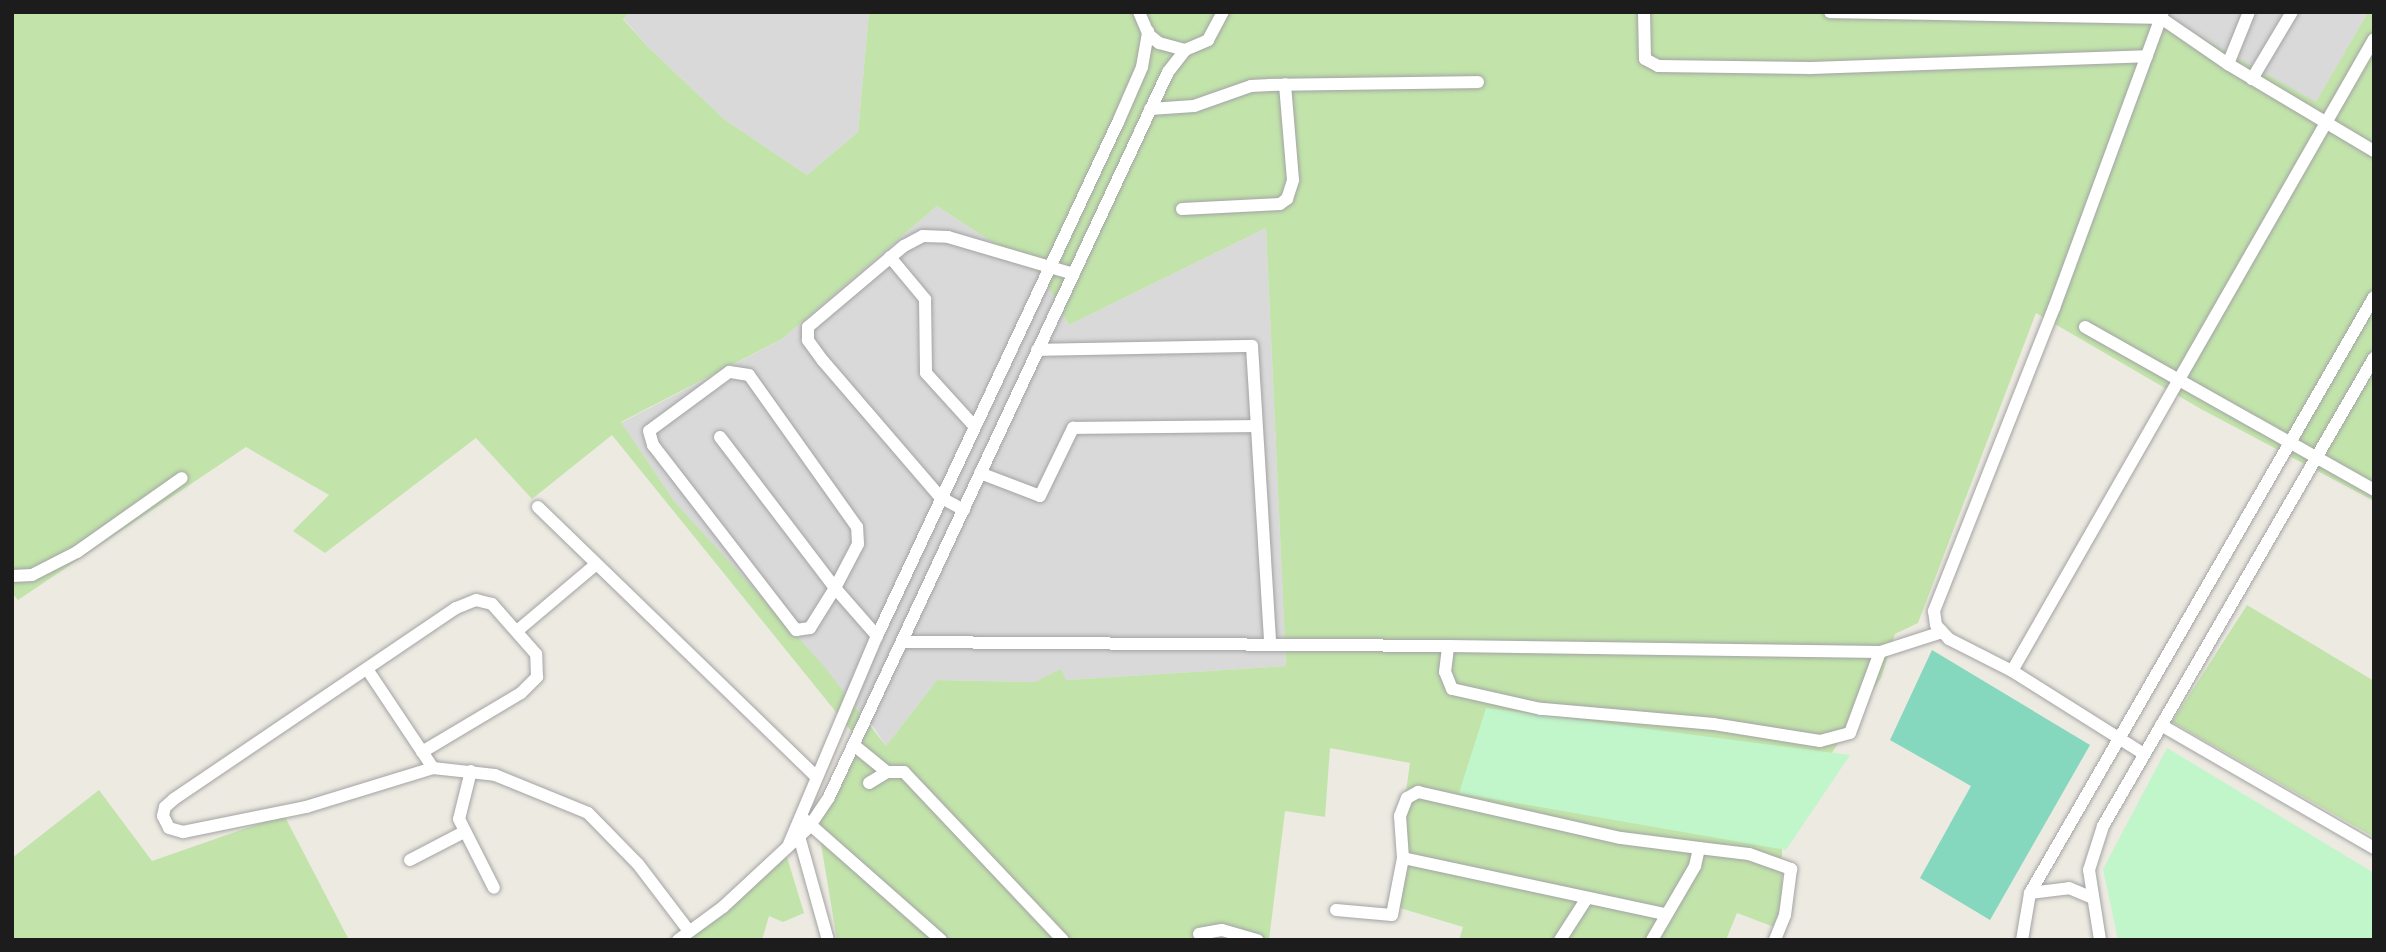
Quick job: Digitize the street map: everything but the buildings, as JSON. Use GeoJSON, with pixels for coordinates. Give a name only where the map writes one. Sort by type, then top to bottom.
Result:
{"type":"FeatureCollection","features":[{"type":"Feature","properties":{"kind":"street"},"geometry":{"type":"LineString","coordinates":[[1139,12],[1148,32],[1159,43],[1185,50]]}},
{"type":"Feature","properties":{"kind":"street"},"geometry":{"type":"LineString","coordinates":[[798,826],[812,823],[855,746],[979,473],[1150,109],[1185,50],[1208,40],[1223,12]]}},
{"type":"Feature","properties":{"kind":"street"},"geometry":{"type":"LineString","coordinates":[[1644,12],[1645,59],[1658,66],[1810,68],[2147,56]]}},
{"type":"Feature","properties":{"kind":"street"},"geometry":{"type":"LineString","coordinates":[[1830,12],[2162,15],[2228,64],[2374,151]]}},
{"type":"Feature","properties":{"kind":"street"},"geometry":{"type":"LineString","coordinates":[[2228,64],[2249,12]]}},
{"type":"Feature","properties":{"kind":"street"},"geometry":{"type":"LineString","coordinates":[[2252,79],[2292,12]]}},
{"type":"Feature","properties":{"kind":"street"},"geometry":{"type":"LineString","coordinates":[[2144,754],[2012,671],[1942,632],[1934,618],[1937,597],[2054,308],[2162,15]]}},
{"type":"Feature","properties":{"kind":"street"},"geometry":{"type":"LineString","coordinates":[[678,940],[723,907],[789,845],[877,636],[1142,66],[1148,32]]}},
{"type":"Feature","properties":{"kind":"street"},"geometry":{"type":"LineString","coordinates":[[2012,671],[2324,122],[2374,40]]}},
{"type":"Feature","properties":{"kind":"street"},"geometry":{"type":"LineString","coordinates":[[1150,109],[1194,106],[1251,86],[1478,82]]}},
{"type":"Feature","properties":{"kind":"street"},"geometry":{"type":"LineString","coordinates":[[1182,209],[1280,204],[1287,199],[1293,180],[1285,85]]}},
{"type":"Feature","properties":{"kind":"street"},"geometry":{"type":"LineString","coordinates":[[964,510],[942,498],[823,361],[806,333],[815,318],[890,257],[916,239],[932,235],[1074,274]]}},
{"type":"Feature","properties":{"kind":"street"},"geometry":{"type":"LineString","coordinates":[[890,257],[925,299],[926,373],[974,426]]}},
{"type":"Feature","properties":{"kind":"street"},"geometry":{"type":"LineString","coordinates":[[2022,940],[2030,893],[2121,741],[2374,297]]}},
{"type":"Feature","properties":{"kind":"street"},"geometry":{"type":"LineString","coordinates":[[2085,327],[2374,490]]}},
{"type":"Feature","properties":{"kind":"street"},"geometry":{"type":"LineString","coordinates":[[1037,350],[1252,346],[1270,641]]}},
{"type":"Feature","properties":{"kind":"street"},"geometry":{"type":"LineString","coordinates":[[2100,940],[2092,898],[2091,853],[2144,754],[2374,358]]}},
{"type":"Feature","properties":{"kind":"street"},"geometry":{"type":"LineString","coordinates":[[729,372],[749,375],[857,527],[858,544],[835,588],[810,628],[796,630],[653,445],[651,427],[729,372]]}},
{"type":"Feature","properties":{"kind":"street"},"geometry":{"type":"LineString","coordinates":[[979,473],[1040,496],[1073,428],[1255,426]]}},
{"type":"Feature","properties":{"kind":"street"},"geometry":{"type":"LineString","coordinates":[[720,437],[835,588],[877,636]]}},
{"type":"Feature","properties":{"kind":"street"},"geometry":{"type":"LineString","coordinates":[[12,576],[32,575],[77,552],[182,478]]}},
{"type":"Feature","properties":{"kind":"street"},"geometry":{"type":"LineString","coordinates":[[538,507],[594,566],[816,776]]}},
{"type":"Feature","properties":{"kind":"street"},"geometry":{"type":"LineString","coordinates":[[517,631],[594,566]]}},
{"type":"Feature","properties":{"kind":"street"},"geometry":{"type":"LineString","coordinates":[[422,752],[531,686],[539,660],[492,604],[465,602],[174,799],[163,810],[167,825],[183,832],[306,807],[433,768],[471,771],[506,779],[588,813],[638,864],[689,931]]}},
{"type":"Feature","properties":{"kind":"street"},"geometry":{"type":"LineString","coordinates":[[904,642],[1270,641],[1880,652],[1942,632]]}},
{"type":"Feature","properties":{"kind":"street"},"geometry":{"type":"LineString","coordinates":[[1448,646],[1446,681],[1456,690],[1541,709],[1714,724],[1820,741],[1850,733],[1880,652]]}},
{"type":"Feature","properties":{"kind":"street"},"geometry":{"type":"LineString","coordinates":[[367,669],[433,768]]}},
{"type":"Feature","properties":{"kind":"street"},"geometry":{"type":"LineString","coordinates":[[2161,725],[2374,848]]}},
{"type":"Feature","properties":{"kind":"street"},"geometry":{"type":"LineString","coordinates":[[855,746],[887,772]]}},
{"type":"Feature","properties":{"kind":"street"},"geometry":{"type":"LineString","coordinates":[[471,771],[458,811],[464,832],[494,888]]}},
{"type":"Feature","properties":{"kind":"street"},"geometry":{"type":"LineString","coordinates":[[869,783],[887,772],[904,772],[1063,940]]}},
{"type":"Feature","properties":{"kind":"street"},"geometry":{"type":"LineString","coordinates":[[1336,910],[1392,915],[1403,858],[1400,816],[1408,799],[1418,792],[1621,838],[1749,853],[1791,869],[1784,915],[1775,940]]}},
{"type":"Feature","properties":{"kind":"street"},"geometry":{"type":"LineString","coordinates":[[812,823],[941,940]]}},
{"type":"Feature","properties":{"kind":"street"},"geometry":{"type":"LineString","coordinates":[[798,826],[828,940]]}},
{"type":"Feature","properties":{"kind":"street"},"geometry":{"type":"LineString","coordinates":[[410,860],[464,832]]}},
{"type":"Feature","properties":{"kind":"street"},"geometry":{"type":"LineString","coordinates":[[1652,940],[1695,866],[1699,848]]}},
{"type":"Feature","properties":{"kind":"street"},"geometry":{"type":"LineString","coordinates":[[1403,858],[1665,914]]}},
{"type":"Feature","properties":{"kind":"street"},"geometry":{"type":"LineString","coordinates":[[2030,893],[2069,888],[2092,898]]}},
{"type":"Feature","properties":{"kind":"street"},"geometry":{"type":"LineString","coordinates":[[1560,940],[1587,898]]}},
{"type":"Feature","properties":{"kind":"street"},"geometry":{"type":"LineString","coordinates":[[1199,934],[1258,940]]}},
{"type":"Feature","properties":{"kind":"shaded area"},"geometry":{"type":"Polygon","coordinates":[[[630,12],[869,12],[858,132],[807,175],[724,119],[649,48],[623,18],[630,12]]]}},
{"type":"Feature","properties":{"kind":"shaded area"},"geometry":{"type":"Polygon","coordinates":[[[2157,12],[2368,12],[2316,103],[2157,12]]]}},
{"type":"Feature","properties":{"kind":"shaded area"},"geometry":{"type":"Polygon","coordinates":[[[937,206],[1042,275],[1069,325],[1266,228],[1286,666],[1035,682],[937,680],[886,746],[872,725],[674,501],[621,423],[782,339],[937,206]]]}},
{"type":"Feature","properties":{"kind":"green space"},"geometry":{"type":"Polygon","coordinates":[[[12,12],[630,12],[623,19],[649,48],[724,119],[807,175],[858,132],[869,12],[2157,12],[2316,102],[2368,12],[2374,12],[2374,501],[2201,409],[2036,313],[1918,623],[1895,634],[1881,678],[1782,829],[1782,930],[1737,913],[1726,940],[1459,940],[1463,927],[1390,905],[1410,763],[1330,748],[1325,817],[1285,811],[1269,940],[837,940],[818,826],[861,743],[612,435],[532,499],[476,438],[325,553],[293,531],[329,495],[246,447],[18,600],[12,593],[12,12]],[[937,206],[782,339],[621,422],[674,501],[823,665],[886,746],[937,680],[1035,682],[1061,669],[1066,680],[1286,666],[1266,228],[1069,325],[1042,275],[937,206]]]}},
{"type":"Feature","properties":{"kind":"green space"},"geometry":{"type":"Polygon","coordinates":[[[2247,605],[2374,681],[2374,837],[2172,722],[2247,605]]]}},
{"type":"Feature","properties":{"kind":"green space"},"geometry":{"type":"Polygon","coordinates":[[[1932,650],[2090,745],[1990,920],[1920,878],[1971,786],[1890,740],[1932,650]]]}},
{"type":"Feature","properties":{"kind":"green space"},"geometry":{"type":"Polygon","coordinates":[[[1486,708],[1850,755],[1786,850],[1459,793],[1486,708]]]}},
{"type":"Feature","properties":{"kind":"green space"},"geometry":{"type":"Polygon","coordinates":[[[2167,748],[2374,873],[2374,940],[2118,940],[2103,869],[2167,748]]]}},
{"type":"Feature","properties":{"kind":"green space"},"geometry":{"type":"Polygon","coordinates":[[[99,790],[152,861],[284,815],[349,940],[12,940],[12,858],[99,790]]]}},
{"type":"Feature","properties":{"kind":"green space"},"geometry":{"type":"Polygon","coordinates":[[[786,854],[804,913],[783,922],[769,916],[762,940],[688,940],[786,854]]]}}]}
